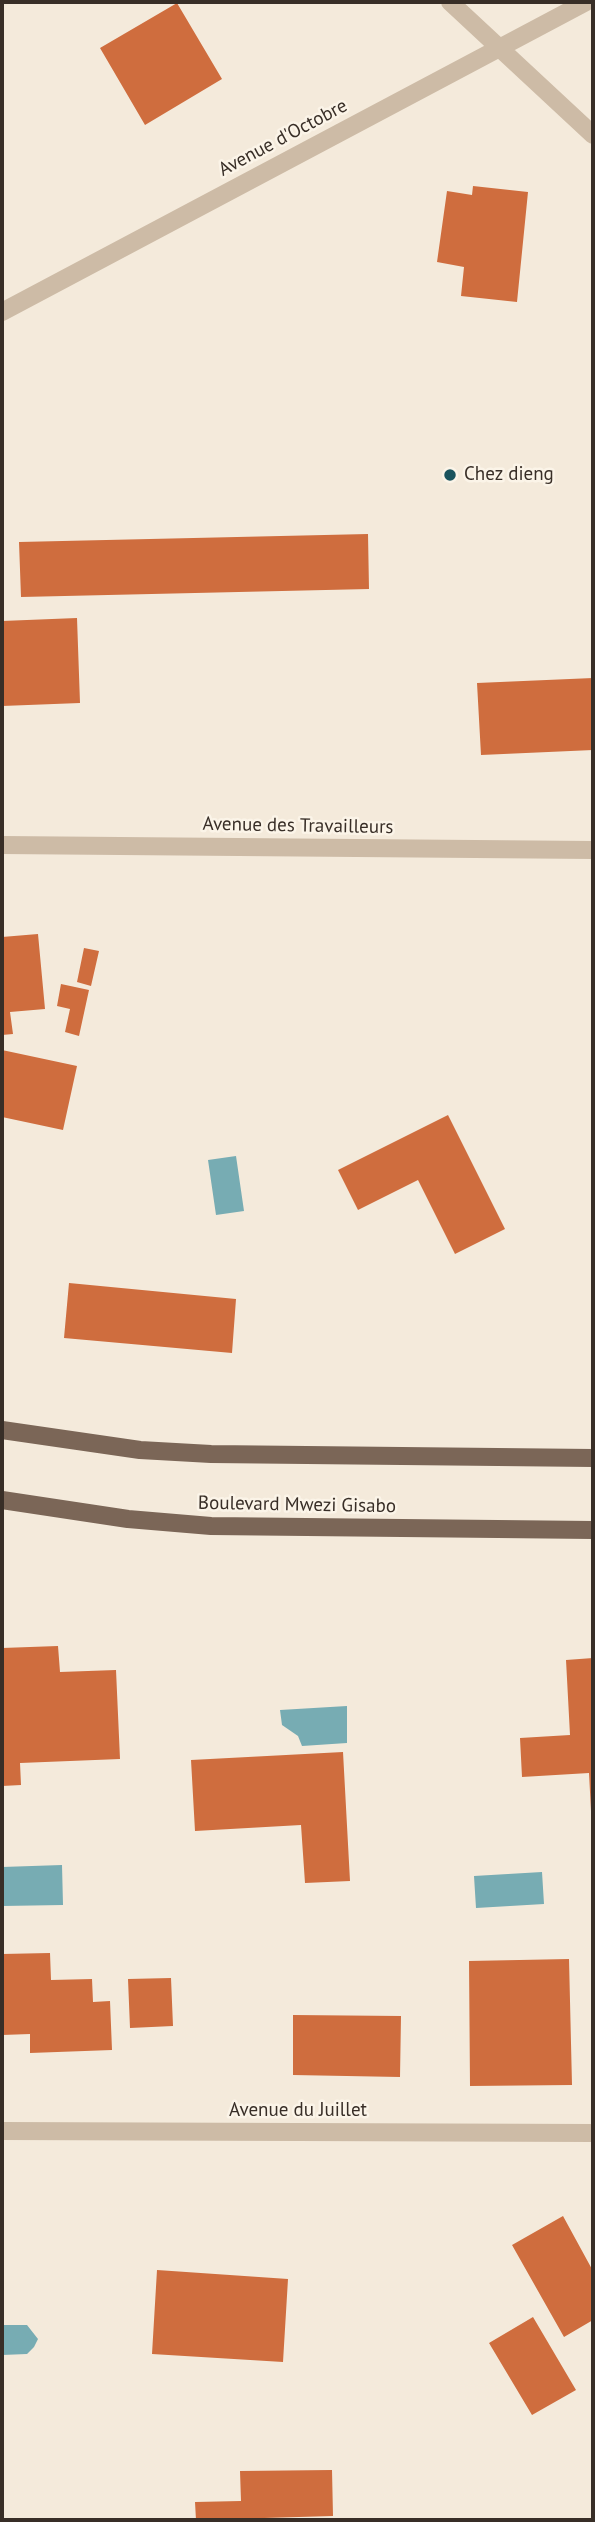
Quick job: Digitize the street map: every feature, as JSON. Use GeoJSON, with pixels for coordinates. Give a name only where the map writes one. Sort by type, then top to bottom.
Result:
{"type":"FeatureCollection","features":[{"type":"Feature","properties":{"kind":"main road"},"geometry":{"type":"LineString","coordinates":[[2,1430],[140,1450],[211,1454],[593,1458]]}},
{"type":"Feature","properties":{"kind":"main road","name":"Boulevard Mwezi Gisabo"},"geometry":{"type":"LineString","coordinates":[[2,1500],[128,1519],[211,1526],[593,1530]]}},
{"type":"Feature","properties":{"kind":"street"},"geometry":{"type":"LineString","coordinates":[[450,2],[593,135]]}},
{"type":"Feature","properties":{"kind":"street","name":"Avenue d'Octobre"},"geometry":{"type":"LineString","coordinates":[[2,312],[586,2]]}},
{"type":"Feature","properties":{"kind":"street","name":"Avenue des Travailleurs"},"geometry":{"type":"LineString","coordinates":[[2,845],[593,850]]}},
{"type":"Feature","properties":{"kind":"street","name":"Avenue du Juillet"},"geometry":{"type":"LineString","coordinates":[[2,2132],[593,2133]]}},
{"type":"Feature","properties":{"kind":"water"},"geometry":{"type":"Polygon","coordinates":[[[236,1156],[244,1211],[216,1215],[208,1160],[236,1156]]]}},
{"type":"Feature","properties":{"kind":"water"},"geometry":{"type":"Polygon","coordinates":[[[347,1706],[347,1743],[302,1746],[298,1736],[282,1725],[280,1710],[347,1706]]]}},
{"type":"Feature","properties":{"kind":"water"},"geometry":{"type":"Polygon","coordinates":[[[62,1865],[63,1905],[2,1906],[2,1867],[62,1865]]]}},
{"type":"Feature","properties":{"kind":"water"},"geometry":{"type":"Polygon","coordinates":[[[542,1872],[544,1904],[476,1908],[474,1876],[542,1872]]]}},
{"type":"Feature","properties":{"kind":"water"},"geometry":{"type":"Polygon","coordinates":[[[2,2325],[27,2325],[38,2339],[34,2347],[27,2354],[2,2355],[2,2325]]]}},
{"type":"Feature","properties":{"kind":"building"},"geometry":{"type":"Polygon","coordinates":[[[177,3],[222,79],[145,125],[100,48],[177,3]]]}},
{"type":"Feature","properties":{"kind":"building"},"geometry":{"type":"Polygon","coordinates":[[[473,186],[528,192],[517,302],[461,296],[464,267],[437,262],[447,191],[472,195],[473,186]]]}},
{"type":"Feature","properties":{"kind":"building"},"geometry":{"type":"Polygon","coordinates":[[[368,534],[369,589],[21,597],[19,542],[368,534]]]}},
{"type":"Feature","properties":{"kind":"building"},"geometry":{"type":"Polygon","coordinates":[[[77,618],[80,703],[2,706],[2,621],[77,618]]]}},
{"type":"Feature","properties":{"kind":"building"},"geometry":{"type":"Polygon","coordinates":[[[593,678],[593,750],[481,755],[477,683],[593,678]]]}},
{"type":"Feature","properties":{"kind":"building"},"geometry":{"type":"Polygon","coordinates":[[[38,934],[45,1009],[10,1012],[13,1034],[2,1035],[2,937],[38,934]]]}},
{"type":"Feature","properties":{"kind":"building"},"geometry":{"type":"Polygon","coordinates":[[[84,948],[99,951],[91,986],[77,982],[84,948]]]}},
{"type":"Feature","properties":{"kind":"building"},"geometry":{"type":"Polygon","coordinates":[[[61,984],[89,990],[79,1036],[65,1032],[70,1009],[57,1006],[61,984]]]}},
{"type":"Feature","properties":{"kind":"building"},"geometry":{"type":"Polygon","coordinates":[[[2,1050],[77,1066],[63,1130],[2,1117],[2,1050]]]}},
{"type":"Feature","properties":{"kind":"building"},"geometry":{"type":"Polygon","coordinates":[[[448,1115],[505,1229],[455,1254],[418,1180],[358,1210],[338,1170],[448,1115]]]}},
{"type":"Feature","properties":{"kind":"building"},"geometry":{"type":"Polygon","coordinates":[[[69,1283],[236,1299],[232,1353],[64,1338],[69,1283]]]}},
{"type":"Feature","properties":{"kind":"building"},"geometry":{"type":"Polygon","coordinates":[[[58,1646],[60,1672],[116,1670],[120,1759],[20,1763],[21,1785],[2,1786],[2,1648],[58,1646]]]}},
{"type":"Feature","properties":{"kind":"building"},"geometry":{"type":"Polygon","coordinates":[[[593,1658],[591,1811],[589,1773],[522,1777],[520,1738],[570,1735],[566,1660],[593,1658]]]}},
{"type":"Feature","properties":{"kind":"building"},"geometry":{"type":"Polygon","coordinates":[[[343,1752],[350,1881],[305,1883],[301,1825],[195,1831],[191,1760],[343,1752]]]}},
{"type":"Feature","properties":{"kind":"building"},"geometry":{"type":"Polygon","coordinates":[[[50,1953],[51,1980],[92,1979],[93,2002],[110,2001],[112,2050],[30,2053],[30,2034],[2,2035],[2,1954],[50,1953]]]}},
{"type":"Feature","properties":{"kind":"building"},"geometry":{"type":"Polygon","coordinates":[[[569,1959],[572,2085],[470,2086],[469,1961],[569,1959]]]}},
{"type":"Feature","properties":{"kind":"building"},"geometry":{"type":"Polygon","coordinates":[[[171,1978],[173,2026],[130,2028],[128,1979],[171,1978]]]}},
{"type":"Feature","properties":{"kind":"building"},"geometry":{"type":"Polygon","coordinates":[[[293,2015],[401,2016],[400,2077],[293,2075],[293,2015]]]}},
{"type":"Feature","properties":{"kind":"building"},"geometry":{"type":"Polygon","coordinates":[[[563,2216],[593,2271],[593,2320],[564,2337],[512,2245],[563,2216]]]}},
{"type":"Feature","properties":{"kind":"building"},"geometry":{"type":"Polygon","coordinates":[[[157,2270],[288,2279],[283,2362],[152,2354],[157,2270]]]}},
{"type":"Feature","properties":{"kind":"building"},"geometry":{"type":"Polygon","coordinates":[[[533,2317],[576,2390],[532,2415],[489,2343],[533,2317]]]}},
{"type":"Feature","properties":{"kind":"building"},"geometry":{"type":"Polygon","coordinates":[[[332,2470],[333,2516],[196,2520],[195,2502],[241,2501],[240,2471],[332,2470]]]}},
{"type":"Feature","properties":{"kind":"place","name":"Chez dieng"},"geometry":{"type":"Point","coordinates":[450,475]}}]}
